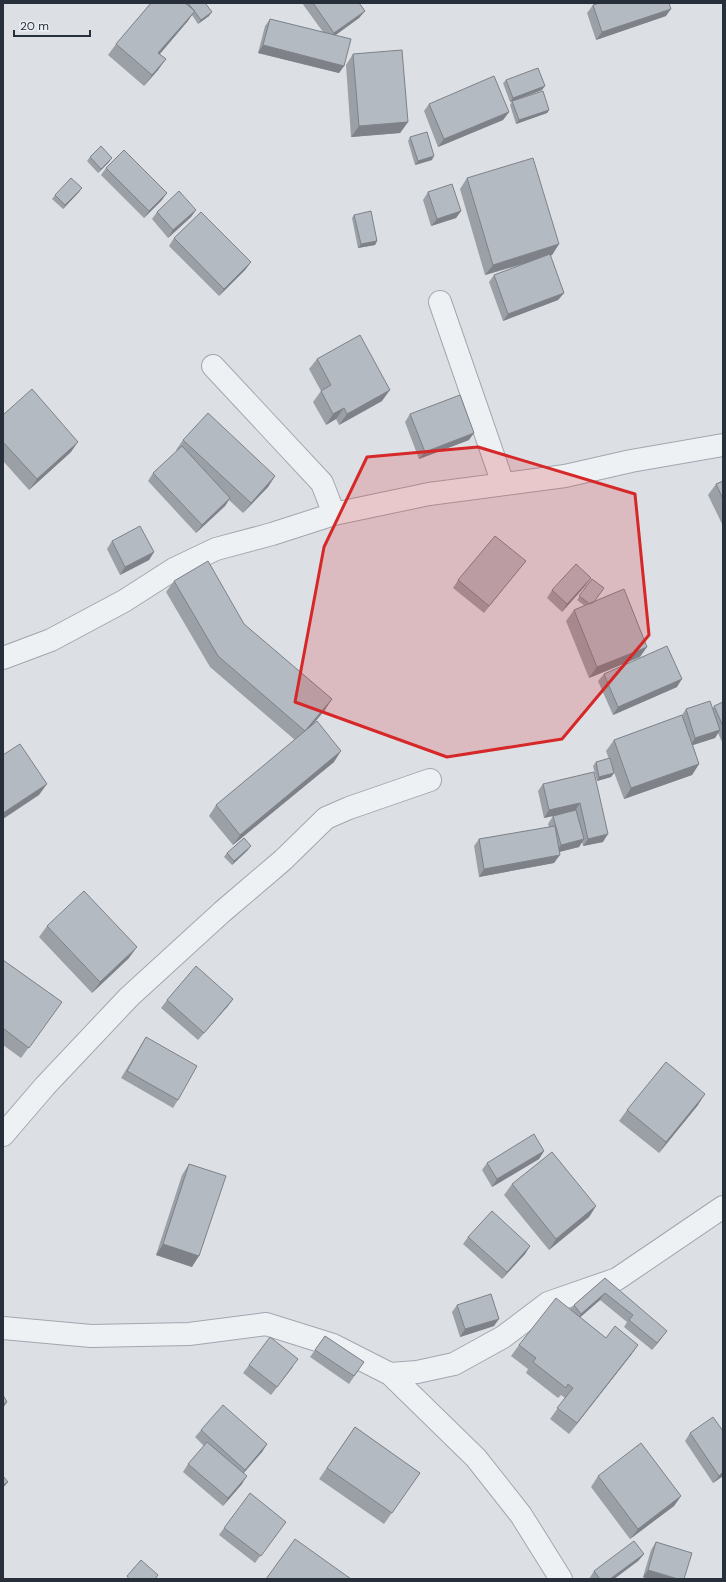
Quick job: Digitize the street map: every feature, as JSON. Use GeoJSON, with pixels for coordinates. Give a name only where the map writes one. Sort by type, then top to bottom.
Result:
{"type":"FeatureCollection","features":[{"type":"Feature","properties":{"kind":"street"},"geometry":{"type":"LineString","coordinates":[[440,302],[503,484]]}},
{"type":"Feature","properties":{"kind":"street"},"geometry":{"type":"LineString","coordinates":[[213,366],[322,483],[334,514]]}},
{"type":"Feature","properties":{"kind":"street"},"geometry":{"type":"LineString","coordinates":[[3,658],[58,636],[124,601],[174,569],[216,549],[272,534],[334,514],[429,494],[565,476],[631,461],[723,445]]}},
{"type":"Feature","properties":{"kind":"street"},"geometry":{"type":"LineString","coordinates":[[3,1135],[45,1086],[129,997],[222,912],[283,860],[326,818],[430,780]]}},
{"type":"Feature","properties":{"kind":"street"},"geometry":{"type":"LineString","coordinates":[[390,1374],[417,1372],[454,1364],[503,1338],[548,1303],[617,1279],[723,1207]]}},
{"type":"Feature","properties":{"kind":"street"},"geometry":{"type":"LineString","coordinates":[[3,1328],[106,1336],[189,1334],[266,1324],[333,1345],[390,1374],[476,1458],[521,1515],[561,1579]]}},
{"type":"Feature","properties":{"kind":"highlighted area"},"geometry":{"type":"Polygon","coordinates":[[[478,447],[635,494],[649,635],[562,739],[447,757],[295,702],[324,547],[367,457],[478,447]]]}},
{"type":"Feature","properties":{"kind":"building"},"geometry":{"type":"Polygon","coordinates":[[[151,3],[185,3],[195,11],[158,53],[166,59],[152,75],[116,44],[151,3]]]}},
{"type":"Feature","properties":{"kind":"building"},"geometry":{"type":"Polygon","coordinates":[[[188,3],[205,3],[212,12],[201,20],[188,3]]]}},
{"type":"Feature","properties":{"kind":"building"},"geometry":{"type":"Polygon","coordinates":[[[313,3],[359,3],[365,11],[334,33],[313,3]]]}},
{"type":"Feature","properties":{"kind":"building"},"geometry":{"type":"Polygon","coordinates":[[[600,3],[669,3],[671,9],[602,32],[593,5],[600,3]]]}},
{"type":"Feature","properties":{"kind":"building"},"geometry":{"type":"Polygon","coordinates":[[[270,19],[351,39],[344,66],[263,45],[270,19]]]}},
{"type":"Feature","properties":{"kind":"building"},"geometry":{"type":"Polygon","coordinates":[[[402,50],[408,122],[359,126],[353,54],[402,50]]]}},
{"type":"Feature","properties":{"kind":"building"},"geometry":{"type":"Polygon","coordinates":[[[538,68],[545,86],[513,98],[506,80],[538,68]]]}},
{"type":"Feature","properties":{"kind":"building"},"geometry":{"type":"Polygon","coordinates":[[[494,76],[509,112],[444,139],[429,104],[494,76]]]}},
{"type":"Feature","properties":{"kind":"building"},"geometry":{"type":"Polygon","coordinates":[[[543,91],[549,110],[519,120],[512,101],[543,91]]]}},
{"type":"Feature","properties":{"kind":"building"},"geometry":{"type":"Polygon","coordinates":[[[427,132],[434,156],[418,161],[410,137],[427,132]]]}},
{"type":"Feature","properties":{"kind":"building"},"geometry":{"type":"Polygon","coordinates":[[[101,146],[112,158],[101,169],[90,157],[101,146]]]}},
{"type":"Feature","properties":{"kind":"building"},"geometry":{"type":"Polygon","coordinates":[[[124,150],[167,193],[149,211],[106,168],[124,150]]]}},
{"type":"Feature","properties":{"kind":"building"},"geometry":{"type":"Polygon","coordinates":[[[533,158],[559,244],[493,265],[467,178],[533,158]]]}},
{"type":"Feature","properties":{"kind":"building"},"geometry":{"type":"Polygon","coordinates":[[[71,178],[82,188],[65,205],[55,195],[71,178]]]}},
{"type":"Feature","properties":{"kind":"building"},"geometry":{"type":"Polygon","coordinates":[[[452,184],[461,211],[437,219],[428,192],[452,184]]]}},
{"type":"Feature","properties":{"kind":"building"},"geometry":{"type":"Polygon","coordinates":[[[179,191],[196,210],[173,230],[157,212],[179,191]]]}},
{"type":"Feature","properties":{"kind":"building"},"geometry":{"type":"Polygon","coordinates":[[[371,211],[377,241],[361,244],[354,215],[371,211]]]}},
{"type":"Feature","properties":{"kind":"building"},"geometry":{"type":"Polygon","coordinates":[[[201,212],[251,262],[224,289],[174,238],[201,212]]]}},
{"type":"Feature","properties":{"kind":"building"},"geometry":{"type":"Polygon","coordinates":[[[550,254],[564,293],[508,314],[494,275],[550,254]]]}},
{"type":"Feature","properties":{"kind":"building"},"geometry":{"type":"Polygon","coordinates":[[[360,335],[390,390],[347,414],[344,408],[333,414],[321,391],[331,385],[317,359],[360,335]]]}},
{"type":"Feature","properties":{"kind":"building"},"geometry":{"type":"Polygon","coordinates":[[[32,389],[78,442],[37,479],[3,442],[3,415],[32,389]]]}},
{"type":"Feature","properties":{"kind":"building"},"geometry":{"type":"Polygon","coordinates":[[[460,395],[474,433],[425,452],[410,414],[460,395]]]}},
{"type":"Feature","properties":{"kind":"building"},"geometry":{"type":"Polygon","coordinates":[[[208,413],[275,476],[251,503],[183,440],[208,413]]]}},
{"type":"Feature","properties":{"kind":"building"},"geometry":{"type":"Polygon","coordinates":[[[182,446],[230,498],[202,525],[153,473],[182,446]]]}},
{"type":"Feature","properties":{"kind":"building"},"geometry":{"type":"Polygon","coordinates":[[[723,481],[723,499],[716,484],[723,481]]]}},
{"type":"Feature","properties":{"kind":"building"},"geometry":{"type":"Polygon","coordinates":[[[140,526],[154,552],[125,567],[112,541],[140,526]]]}},
{"type":"Feature","properties":{"kind":"building"},"geometry":{"type":"Polygon","coordinates":[[[495,536],[526,561],[489,606],[458,580],[495,536]]]}},
{"type":"Feature","properties":{"kind":"building"},"geometry":{"type":"Polygon","coordinates":[[[208,561],[244,624],[332,699],[305,731],[218,656],[174,581],[208,561]]]}},
{"type":"Feature","properties":{"kind":"building"},"geometry":{"type":"Polygon","coordinates":[[[576,564],[591,578],[567,604],[552,590],[576,564]]]}},
{"type":"Feature","properties":{"kind":"building"},"geometry":{"type":"Polygon","coordinates":[[[592,579],[604,588],[594,602],[590,604],[579,596],[592,579]]]}},
{"type":"Feature","properties":{"kind":"building"},"geometry":{"type":"Polygon","coordinates":[[[624,589],[647,647],[597,667],[574,610],[624,589]]]}},
{"type":"Feature","properties":{"kind":"building"},"geometry":{"type":"Polygon","coordinates":[[[667,646],[682,679],[618,707],[604,674],[667,646]]]}},
{"type":"Feature","properties":{"kind":"building"},"geometry":{"type":"Polygon","coordinates":[[[710,701],[720,730],[695,738],[686,709],[710,701]]]}},
{"type":"Feature","properties":{"kind":"building"},"geometry":{"type":"Polygon","coordinates":[[[723,702],[723,726],[714,706],[723,702]]]}},
{"type":"Feature","properties":{"kind":"building"},"geometry":{"type":"Polygon","coordinates":[[[682,715],[699,764],[631,788],[614,740],[682,715]]]}},
{"type":"Feature","properties":{"kind":"building"},"geometry":{"type":"Polygon","coordinates":[[[317,721],[341,751],[240,835],[216,805],[317,721]]]}},
{"type":"Feature","properties":{"kind":"building"},"geometry":{"type":"Polygon","coordinates":[[[20,744],[47,784],[3,813],[3,755],[20,744]]]}},
{"type":"Feature","properties":{"kind":"building"},"geometry":{"type":"Polygon","coordinates":[[[610,758],[614,773],[599,777],[596,762],[610,758]]]}},
{"type":"Feature","properties":{"kind":"building"},"geometry":{"type":"Polygon","coordinates":[[[594,772],[608,834],[588,839],[580,803],[549,810],[543,784],[594,772]]]}},
{"type":"Feature","properties":{"kind":"building"},"geometry":{"type":"Polygon","coordinates":[[[576,810],[584,839],[561,845],[553,816],[576,810]]]}},
{"type":"Feature","properties":{"kind":"building"},"geometry":{"type":"Polygon","coordinates":[[[555,826],[560,855],[484,869],[479,839],[555,826]]]}},
{"type":"Feature","properties":{"kind":"building"},"geometry":{"type":"Polygon","coordinates":[[[244,838],[251,846],[234,861],[227,853],[244,838]]]}},
{"type":"Feature","properties":{"kind":"building"},"geometry":{"type":"Polygon","coordinates":[[[84,891],[137,947],[100,982],[47,926],[84,891]]]}},
{"type":"Feature","properties":{"kind":"building"},"geometry":{"type":"Polygon","coordinates":[[[3,960],[62,1002],[29,1048],[4,1029],[3,1030],[3,960]]]}},
{"type":"Feature","properties":{"kind":"building"},"geometry":{"type":"Polygon","coordinates":[[[196,966],[233,999],[204,1033],[167,1000],[196,966]]]}},
{"type":"Feature","properties":{"kind":"building"},"geometry":{"type":"Polygon","coordinates":[[[146,1037],[197,1066],[178,1100],[127,1071],[146,1037]]]}},
{"type":"Feature","properties":{"kind":"building"},"geometry":{"type":"Polygon","coordinates":[[[666,1062],[705,1094],[666,1142],[627,1110],[666,1062]]]}},
{"type":"Feature","properties":{"kind":"building"},"geometry":{"type":"Polygon","coordinates":[[[534,1134],[544,1151],[497,1179],[487,1163],[534,1134]]]}},
{"type":"Feature","properties":{"kind":"building"},"geometry":{"type":"Polygon","coordinates":[[[552,1152],[596,1206],[556,1239],[512,1184],[552,1152]]]}},
{"type":"Feature","properties":{"kind":"building"},"geometry":{"type":"Polygon","coordinates":[[[189,1164],[226,1176],[199,1256],[163,1244],[189,1164]]]}},
{"type":"Feature","properties":{"kind":"building"},"geometry":{"type":"Polygon","coordinates":[[[492,1211],[530,1246],[507,1272],[468,1237],[492,1211]]]}},
{"type":"Feature","properties":{"kind":"building"},"geometry":{"type":"Polygon","coordinates":[[[605,1278],[667,1331],[657,1343],[629,1320],[633,1315],[605,1293],[581,1314],[574,1305],[605,1278]]]}},
{"type":"Feature","properties":{"kind":"building"},"geometry":{"type":"Polygon","coordinates":[[[491,1294],[499,1319],[465,1329],[457,1305],[491,1294]]]}},
{"type":"Feature","properties":{"kind":"building"},"geometry":{"type":"Polygon","coordinates":[[[556,1298],[606,1338],[615,1326],[638,1345],[577,1423],[557,1408],[573,1388],[568,1384],[566,1388],[533,1362],[536,1358],[519,1345],[556,1298]]]}},
{"type":"Feature","properties":{"kind":"building"},"geometry":{"type":"Polygon","coordinates":[[[325,1336],[364,1362],[354,1376],[315,1350],[325,1336]]]}},
{"type":"Feature","properties":{"kind":"building"},"geometry":{"type":"Polygon","coordinates":[[[270,1337],[298,1359],[277,1387],[249,1365],[270,1337]]]}},
{"type":"Feature","properties":{"kind":"building"},"geometry":{"type":"Polygon","coordinates":[[[3,1395],[7,1402],[3,1404],[3,1395]]]}},
{"type":"Feature","properties":{"kind":"building"},"geometry":{"type":"Polygon","coordinates":[[[223,1405],[267,1444],[245,1470],[201,1430],[223,1405]]]}},
{"type":"Feature","properties":{"kind":"building"},"geometry":{"type":"Polygon","coordinates":[[[713,1417],[723,1431],[723,1472],[719,1476],[690,1433],[713,1417]]]}},
{"type":"Feature","properties":{"kind":"building"},"geometry":{"type":"Polygon","coordinates":[[[355,1427],[420,1473],[392,1513],[327,1468],[355,1427]]]}},
{"type":"Feature","properties":{"kind":"building"},"geometry":{"type":"Polygon","coordinates":[[[207,1442],[247,1476],[228,1498],[188,1464],[207,1442]]]}},
{"type":"Feature","properties":{"kind":"building"},"geometry":{"type":"Polygon","coordinates":[[[641,1443],[681,1496],[638,1529],[598,1476],[641,1443]]]}},
{"type":"Feature","properties":{"kind":"building"},"geometry":{"type":"Polygon","coordinates":[[[3,1476],[8,1482],[3,1485],[3,1476]]]}},
{"type":"Feature","properties":{"kind":"building"},"geometry":{"type":"Polygon","coordinates":[[[250,1493],[286,1522],[261,1556],[224,1528],[250,1493]]]}},
{"type":"Feature","properties":{"kind":"building"},"geometry":{"type":"Polygon","coordinates":[[[295,1539],[351,1579],[266,1579],[295,1539]]]}},
{"type":"Feature","properties":{"kind":"building"},"geometry":{"type":"Polygon","coordinates":[[[634,1541],[644,1554],[610,1579],[600,1579],[594,1571],[634,1541]]]}},
{"type":"Feature","properties":{"kind":"building"},"geometry":{"type":"Polygon","coordinates":[[[656,1542],[692,1553],[684,1579],[678,1579],[648,1570],[656,1542]]]}},
{"type":"Feature","properties":{"kind":"building"},"geometry":{"type":"Polygon","coordinates":[[[141,1560],[158,1575],[155,1579],[129,1579],[127,1576],[141,1560]]]}}]}
